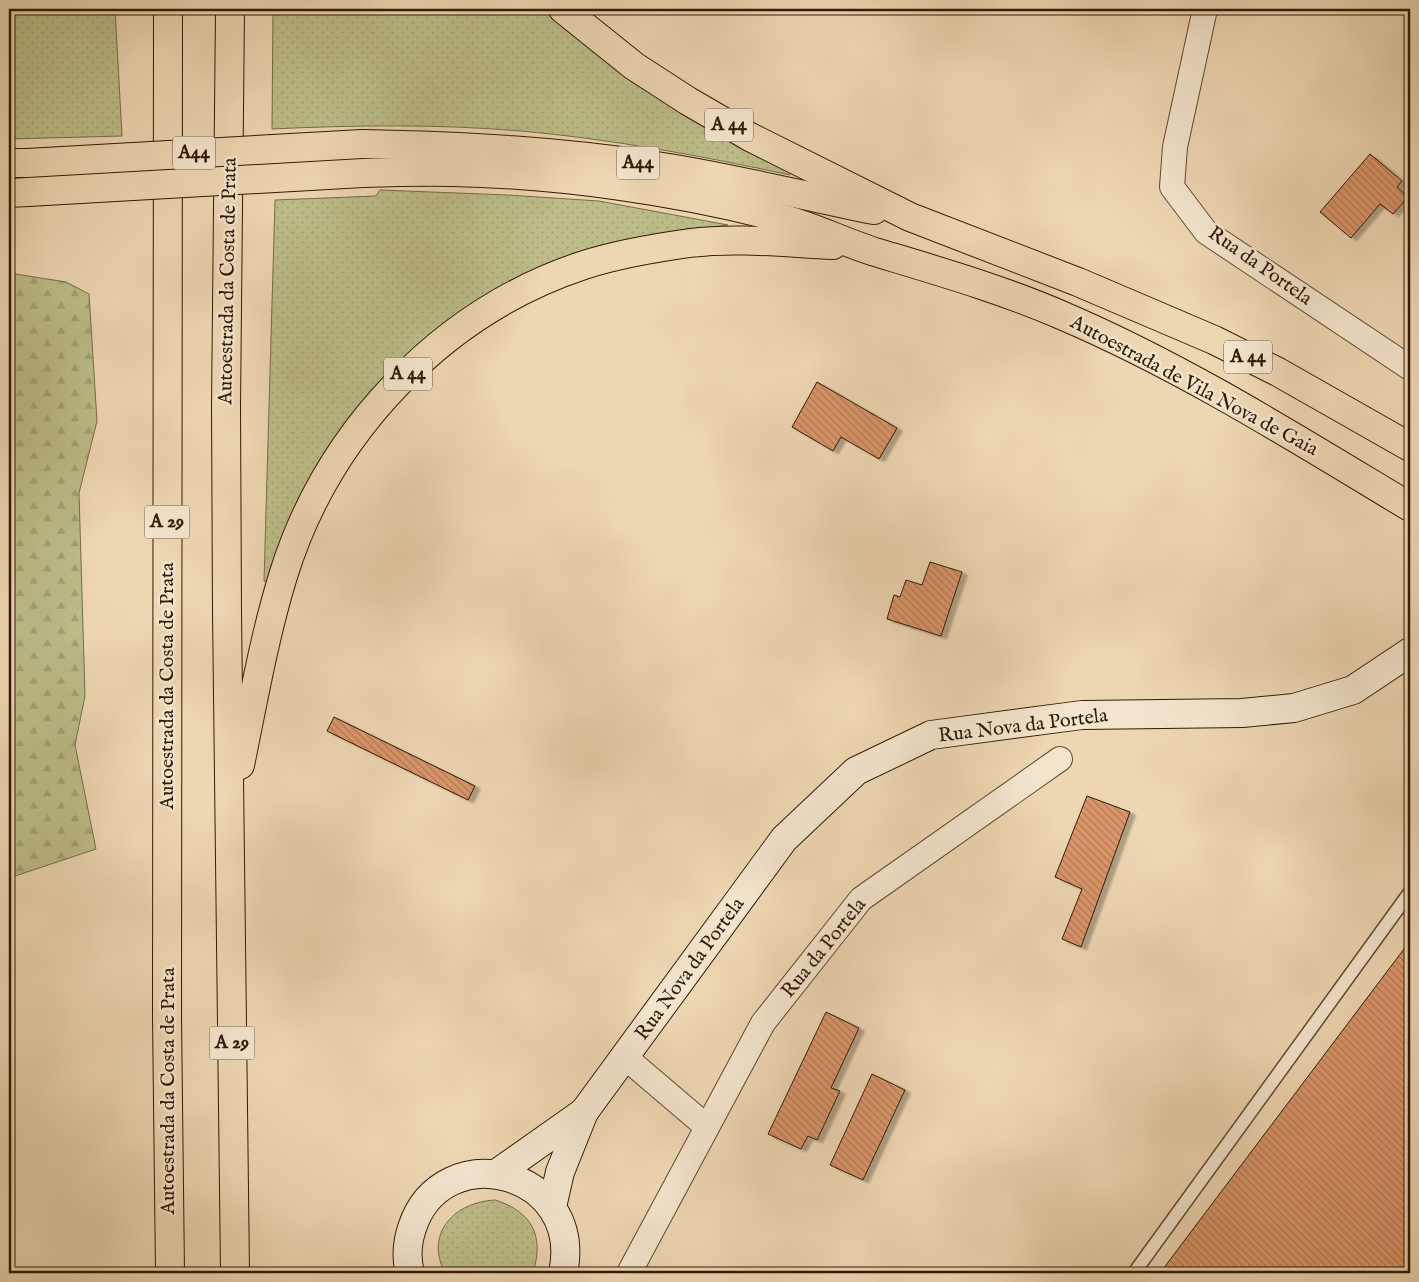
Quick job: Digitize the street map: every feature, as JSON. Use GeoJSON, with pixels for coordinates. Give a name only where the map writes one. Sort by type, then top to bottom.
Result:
{"type":"FeatureCollection","features":[{"type":"Feature","properties":{"kind":"highway","name":"Autoestrada da Costa de Prata"},"geometry":{"type":"LineString","coordinates":[[230,9],[226,407],[235,1273]]}},
{"type":"Feature","properties":{"kind":"highway","name":"A 44"},"geometry":{"type":"LineString","coordinates":[[563,9],[634,66],[688,101],[750,137],[910,217]]}},
{"type":"Feature","properties":{"kind":"highway","name":"Autoestrada da Costa de Prata"},"geometry":{"type":"LineString","coordinates":[[165,15],[167,1017],[170,1273]]}},
{"type":"Feature","properties":{"kind":"highway","name":"A44"},"geometry":{"type":"LineString","coordinates":[[18,163],[362,144],[502,148],[610,159],[728,179],[910,217]]}},
{"type":"Feature","properties":{"kind":"highway","name":"A 44"},"geometry":{"type":"LineString","coordinates":[[18,192],[363,173],[453,172],[505,174],[609,185],[720,204],[783,218],[855,246]]}},
{"type":"Feature","properties":{"kind":"highway","name":"Autoestrada de Vila Nova de Gaia"},"geometry":{"type":"LineString","coordinates":[[910,217],[1078,282],[1214,340],[1286,376],[1410,447]]}},
{"type":"Feature","properties":{"kind":"highway","name":"A 44"},"geometry":{"type":"LineString","coordinates":[[229,813],[265,646],[283,576],[299,535],[315,499],[360,427],[392,389],[426,355],[463,327],[500,303],[584,265],[636,251],[692,242],[743,240],[855,246]]}},
{"type":"Feature","properties":{"kind":"highway","name":"Autoestrada de Vila Nova de Gaia"},"geometry":{"type":"LineString","coordinates":[[855,246],[1012,296],[1097,331],[1254,415],[1410,507]]}},
{"type":"Feature","properties":{"kind":"main road","name":"Rua Nova da Portela"},"geometry":{"type":"LineString","coordinates":[[552,1207],[560,1172],[584,1112],[626,1058],[784,839],[856,771],[931,735],[1082,716],[1242,713],[1294,708],[1353,690],[1410,652]]}},
{"type":"Feature","properties":{"kind":"main road","name":"Rua Nova da Portela"},"geometry":{"type":"LineString","coordinates":[[496,1174],[584,1112]]}},
{"type":"Feature","properties":{"kind":"main road"},"geometry":{"type":"LineString","coordinates":[[407,1271],[408,1241],[415,1218],[429,1198],[448,1183],[471,1175],[496,1174],[518,1179],[537,1191],[552,1207],[563,1231],[566,1257],[563,1273]]}},
{"type":"Feature","properties":{"kind":"street","name":"Rua da Portela"},"geometry":{"type":"LineString","coordinates":[[1205,9],[1175,147],[1172,187],[1206,232],[1410,368]]}},
{"type":"Feature","properties":{"kind":"street","name":"Rua da Portela"},"geometry":{"type":"LineString","coordinates":[[629,1273],[763,1023],[861,899],[1060,759]]}},
{"type":"Feature","properties":{"kind":"street"},"geometry":{"type":"LineString","coordinates":[[626,1058],[707,1127]]}},
{"type":"Feature","properties":{"kind":"lane"},"geometry":{"type":"LineString","coordinates":[[1134,1273],[1410,892]]}},
{"type":"Feature","properties":{"kind":"green space"},"geometry":{"type":"Polygon","coordinates":[[[9,9],[115,9],[122,136],[9,139],[9,9]]]}},
{"type":"Feature","properties":{"kind":"green space"},"geometry":{"type":"Polygon","coordinates":[[[273,9],[544,9],[598,55],[663,100],[792,170],[790,175],[656,149],[555,134],[521,131],[397,126],[272,129],[273,9]]]}},
{"type":"Feature","properties":{"kind":"green space"},"geometry":{"type":"Polygon","coordinates":[[[380,190],[599,201],[728,225],[633,239],[392,373],[270,582],[264,581],[275,200],[376,196],[380,190]]]}},
{"type":"Feature","properties":{"kind":"green space"},"geometry":{"type":"Polygon","coordinates":[[[9,273],[66,282],[89,294],[97,421],[79,493],[85,696],[75,745],[96,849],[9,878],[9,273]]]}},
{"type":"Feature","properties":{"kind":"green space"},"geometry":{"type":"Polygon","coordinates":[[[495,1200],[518,1211],[532,1227],[536,1236],[537,1247],[533,1272],[445,1273],[439,1258],[438,1245],[441,1233],[447,1222],[456,1213],[467,1207],[495,1200]]]}},
{"type":"Feature","properties":{"kind":"building"},"geometry":{"type":"Polygon","coordinates":[[[1370,154],[1402,181],[1397,187],[1408,197],[1393,214],[1380,204],[1351,238],[1320,212],[1370,154]]]}},
{"type":"Feature","properties":{"kind":"building"},"geometry":{"type":"Polygon","coordinates":[[[817,382],[897,428],[879,459],[841,437],[833,451],[792,427],[817,382]]]}},
{"type":"Feature","properties":{"kind":"building"},"geometry":{"type":"Polygon","coordinates":[[[930,562],[962,572],[941,636],[887,619],[894,595],[900,597],[906,580],[922,585],[930,562]]]}},
{"type":"Feature","properties":{"kind":"building"},"geometry":{"type":"Polygon","coordinates":[[[334,717],[475,786],[468,800],[327,731],[334,717]]]}},
{"type":"Feature","properties":{"kind":"building"},"geometry":{"type":"Polygon","coordinates":[[[1087,796],[1130,812],[1081,947],[1062,939],[1082,889],[1055,877],[1087,796]]]}},
{"type":"Feature","properties":{"kind":"building"},"geometry":{"type":"Polygon","coordinates":[[[1410,941],[1410,1273],[1160,1273],[1410,941]]]}},
{"type":"Feature","properties":{"kind":"building"},"geometry":{"type":"Polygon","coordinates":[[[826,1012],[859,1028],[831,1088],[840,1091],[817,1140],[808,1136],[801,1149],[768,1134],[826,1012]]]}},
{"type":"Feature","properties":{"kind":"building"},"geometry":{"type":"Polygon","coordinates":[[[872,1074],[905,1090],[863,1180],[830,1165],[872,1074]]]}}]}
